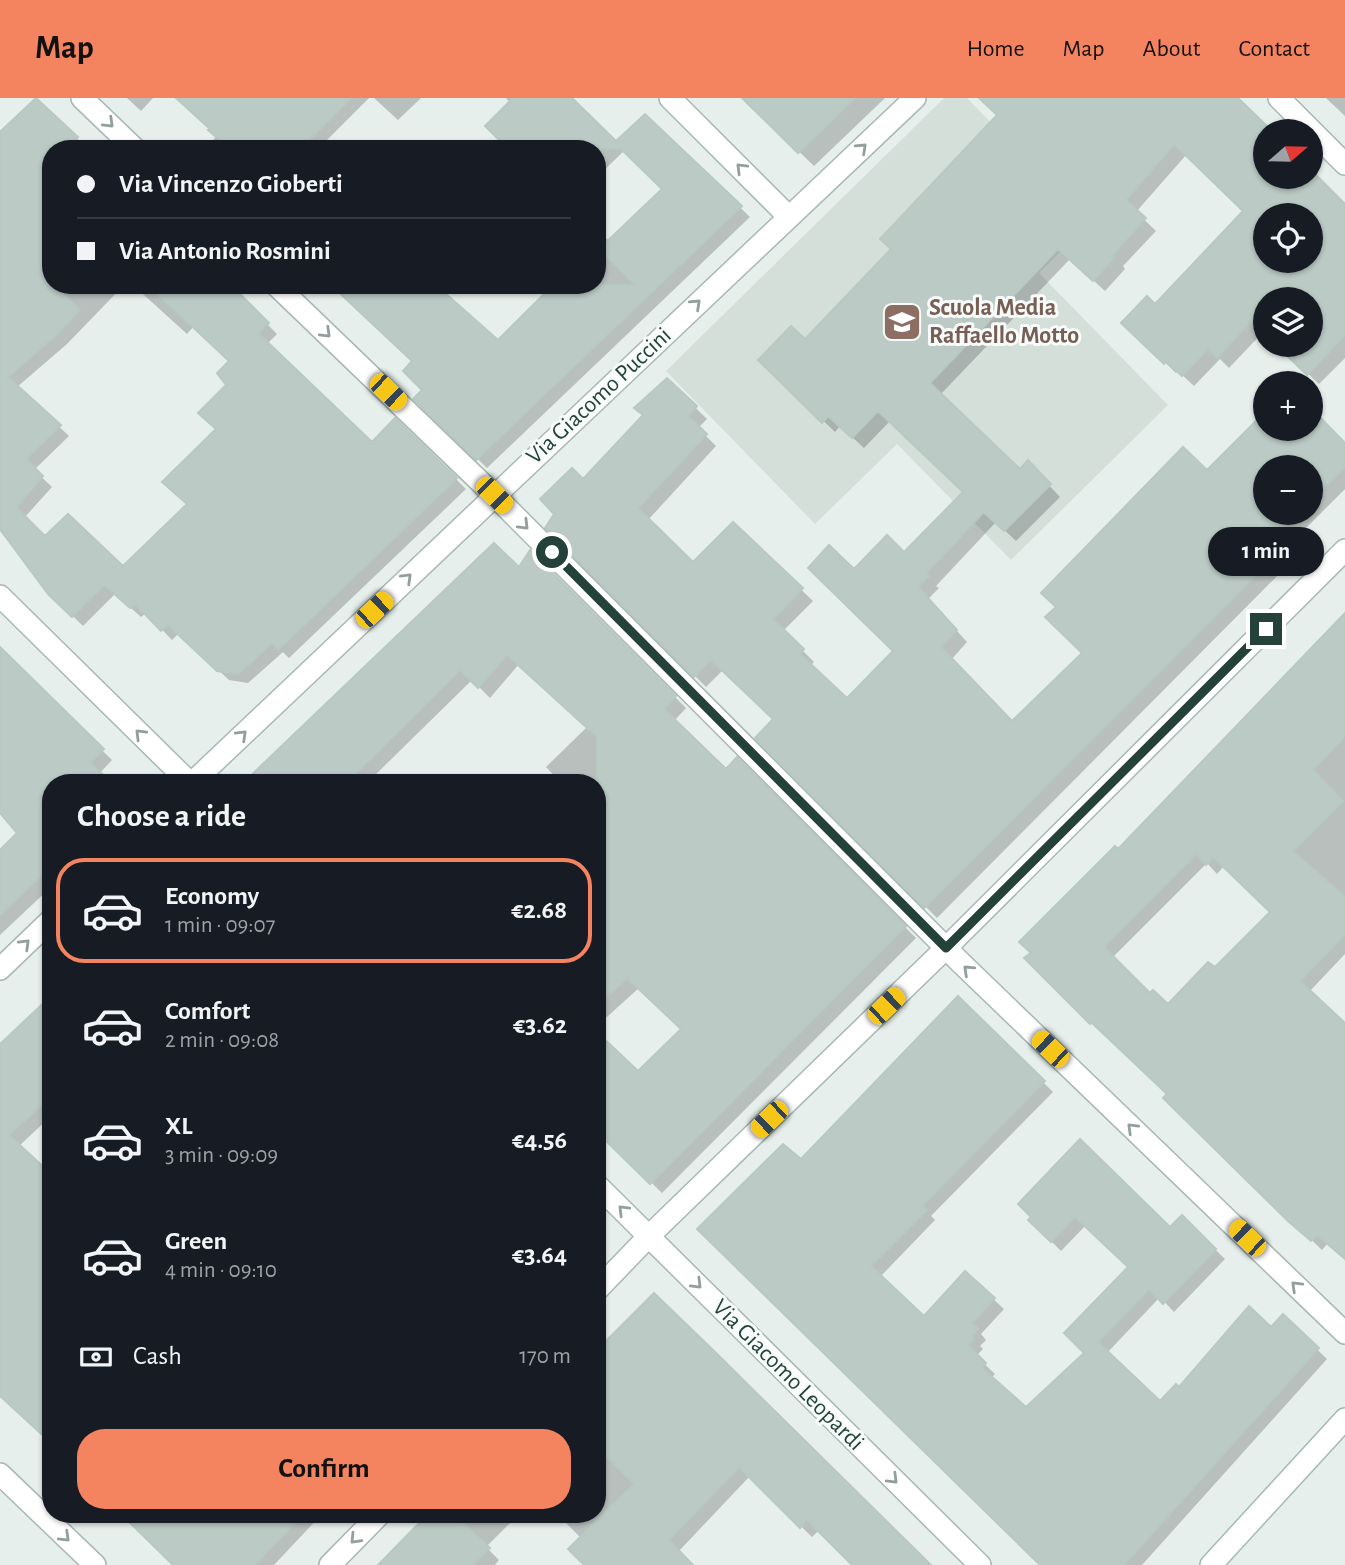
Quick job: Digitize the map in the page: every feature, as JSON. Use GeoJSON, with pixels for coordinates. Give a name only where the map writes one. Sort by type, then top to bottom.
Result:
{"type":"FeatureCollection","features":[{"type":"Feature","properties":{"kind":"street"},"geometry":{"type":"LineString","coordinates":[[82,98],[126,140]]}},
{"type":"Feature","properties":{"kind":"street"},"geometry":{"type":"LineString","coordinates":[[670,98],[789,217]]}},
{"type":"Feature","properties":{"kind":"street","name":"Via Giacomo Puccini"},"geometry":{"type":"LineString","coordinates":[[199,774],[915,98]]}},
{"type":"Feature","properties":{"kind":"street"},"geometry":{"type":"LineString","coordinates":[[1279,98],[1345,164]]}},
{"type":"Feature","properties":{"kind":"street"},"geometry":{"type":"LineString","coordinates":[[285,294],[494,495],[946,948],[1345,1333]]}},
{"type":"Feature","properties":{"kind":"street"},"geometry":{"type":"LineString","coordinates":[[606,1281],[946,948],[1345,550]]}},
{"type":"Feature","properties":{"kind":"street"},"geometry":{"type":"LineString","coordinates":[[0,596],[183,774]]}},
{"type":"Feature","properties":{"kind":"street"},"geometry":{"type":"LineString","coordinates":[[0,969],[42,929]]}},
{"type":"Feature","properties":{"kind":"street","name":"Via Giacomo Leopardi"},"geometry":{"type":"LineString","coordinates":[[606,1194],[980,1565]]}},
{"type":"Feature","properties":{"kind":"street"},"geometry":{"type":"LineString","coordinates":[[1211,1565],[1345,1419]]}},
{"type":"Feature","properties":{"kind":"street"},"geometry":{"type":"LineString","coordinates":[[0,1475],[42,1515]]}},
{"type":"Feature","properties":{"kind":"street"},"geometry":{"type":"LineString","coordinates":[[51,1523],[95,1565]]}},
{"type":"Feature","properties":{"kind":"street"},"geometry":{"type":"LineString","coordinates":[[330,1565],[371,1523]]}},
{"type":"Feature","properties":{"kind":"shaded area","name":"Scuola Media Raffaello Motto"},"geometry":{"type":"Polygon","coordinates":[[[944,98],[967,98],[1089,223],[1039,273],[1168,405],[1011,560],[897,444],[815,524],[666,371],[944,98]]]}},
{"type":"Feature","properties":{"kind":"building"},"geometry":{"type":"Polygon","coordinates":[[[36,98],[78,137],[75,140],[42,140],[42,294],[63,294],[80,310],[8,377],[61,425],[26,459],[43,476],[16,507],[45,536],[68,514],[123,566],[187,504],[162,482],[216,429],[198,413],[226,385],[217,373],[229,361],[158,294],[240,294],[269,323],[258,333],[372,442],[395,418],[457,478],[278,650],[272,643],[238,674],[217,671],[168,625],[161,631],[135,604],[130,608],[104,585],[72,617],[48,594],[0,529],[0,132],[36,98]]]}},
{"type":"Feature","properties":{"kind":"building"},"geometry":{"type":"Polygon","coordinates":[[[176,98],[351,98],[309,140],[220,140],[208,130],[210,129],[176,98]]]}},
{"type":"Feature","properties":{"kind":"building"},"geometry":{"type":"Polygon","coordinates":[[[513,98],[572,98],[616,141],[645,114],[742,206],[476,460],[413,399],[422,390],[403,371],[412,361],[341,294],[446,294],[498,340],[544,294],[606,294],[606,285],[636,285],[606,256],[606,242],[662,189],[621,149],[606,149],[606,140],[499,140],[485,126],[513,98]]]}},
{"type":"Feature","properties":{"kind":"building"},"geometry":{"type":"Polygon","coordinates":[[[742,98],[855,98],[798,153],[742,98]]]}},
{"type":"Feature","properties":{"kind":"building"},"geometry":{"type":"Polygon","coordinates":[[[979,98],[1238,98],[1260,119],[1253,119],[1253,189],[1323,189],[1323,182],[1345,204],[1345,335],[1311,371],[1303,371],[1288,357],[1323,357],[1323,287],[1253,287],[1253,323],[1251,321],[1217,358],[1208,349],[1182,376],[1166,361],[1164,364],[1121,323],[1147,296],[1155,304],[1243,211],[1174,144],[1126,200],[1146,218],[1093,281],[1058,249],[930,383],[1020,469],[1028,460],[1051,484],[1004,531],[984,512],[926,573],[929,576],[918,587],[957,630],[941,647],[1012,721],[1082,653],[1045,617],[1056,607],[1041,593],[1183,447],[1207,470],[1253,424],[1253,441],[1323,441],[1323,420],[1345,443],[1345,467],[1323,489],[1323,455],[1253,455],[1253,525],[1286,525],[1275,536],[1285,546],[924,908],[755,738],[773,719],[711,660],[694,677],[545,528],[554,514],[540,499],[572,468],[583,479],[643,415],[634,408],[667,378],[697,406],[688,416],[707,434],[638,508],[693,562],[733,522],[803,588],[773,619],[804,649],[800,654],[847,698],[893,651],[808,568],[829,545],[854,569],[887,535],[904,552],[963,492],[878,411],[852,438],[828,416],[822,423],[758,360],[791,326],[805,339],[891,249],[880,239],[997,115],[979,98]]]}},
{"type":"Feature","properties":{"kind":"building"},"geometry":{"type":"Polygon","coordinates":[[[494,543],[519,567],[530,550],[676,696],[664,709],[726,769],[737,757],[906,926],[650,1184],[606,1141],[606,1041],[638,1071],[681,1029],[627,978],[606,998],[606,774],[597,774],[597,737],[507,655],[478,688],[460,670],[355,774],[252,774],[494,543]]]}},
{"type":"Feature","properties":{"kind":"building"},"geometry":{"type":"Polygon","coordinates":[[[1345,613],[1345,736],[1313,770],[1343,801],[1293,851],[1345,897],[1345,934],[1300,981],[1345,1023],[1345,1259],[1317,1235],[1311,1241],[1288,1221],[1163,1098],[1167,1094],[1091,1022],[1090,1024],[1024,958],[1031,953],[1019,942],[1115,846],[1118,849],[1345,613]],[[1196,854],[1104,947],[1150,993],[1153,990],[1168,1004],[1208,962],[1215,967],[1270,912],[1213,857],[1206,865],[1196,854]]]}},
{"type":"Feature","properties":{"kind":"building"},"geometry":{"type":"Polygon","coordinates":[[[0,647],[104,749],[90,763],[102,774],[42,774],[42,875],[0,915],[0,850],[17,833],[0,813],[0,647]]]}},
{"type":"Feature","properties":{"kind":"building"},"geometry":{"type":"Polygon","coordinates":[[[958,996],[1045,1081],[922,1206],[927,1210],[871,1266],[924,1316],[965,1271],[995,1298],[972,1323],[978,1329],[968,1345],[986,1363],[982,1368],[1026,1407],[1084,1353],[1064,1333],[1128,1267],[1075,1217],[1051,1242],[1028,1220],[1031,1217],[1018,1204],[1080,1139],[1170,1227],[1182,1215],[1216,1249],[1163,1304],[1149,1289],[1098,1342],[1160,1401],[1176,1384],[1179,1387],[1249,1306],[1271,1327],[1283,1314],[1319,1348],[1124,1565],[1040,1565],[697,1229],[783,1144],[801,1159],[958,996]]]}},
{"type":"Feature","properties":{"kind":"building"},"geometry":{"type":"Polygon","coordinates":[[[42,1004],[42,1104],[9,1135],[42,1166],[42,1435],[0,1396],[0,1044],[42,1004]]]}},
{"type":"Feature","properties":{"kind":"building"},"geometry":{"type":"Polygon","coordinates":[[[654,1293],[931,1565],[852,1565],[807,1520],[800,1528],[739,1467],[669,1540],[693,1565],[584,1565],[568,1549],[594,1523],[606,1523],[606,1512],[634,1484],[606,1456],[606,1341],[654,1293]]]}},
{"type":"Feature","properties":{"kind":"building"},"geometry":{"type":"Polygon","coordinates":[[[130,1523],[295,1523],[255,1565],[173,1565],[130,1523]]]}},
{"type":"Feature","properties":{"kind":"building"},"geometry":{"type":"Polygon","coordinates":[[[419,1523],[464,1523],[490,1548],[473,1565],[378,1565],[419,1523]]]}},
{"type":"Feature","properties":{"kind":"place","name":"Scuola Media Raffaello Motto"},"geometry":{"type":"Point","coordinates":[902,322]}},
{"type":"Feature","properties":{"kind":"route"},"geometry":{"type":"LineString","coordinates":[[552,552],[946,948],[1266,629]]}}]}
